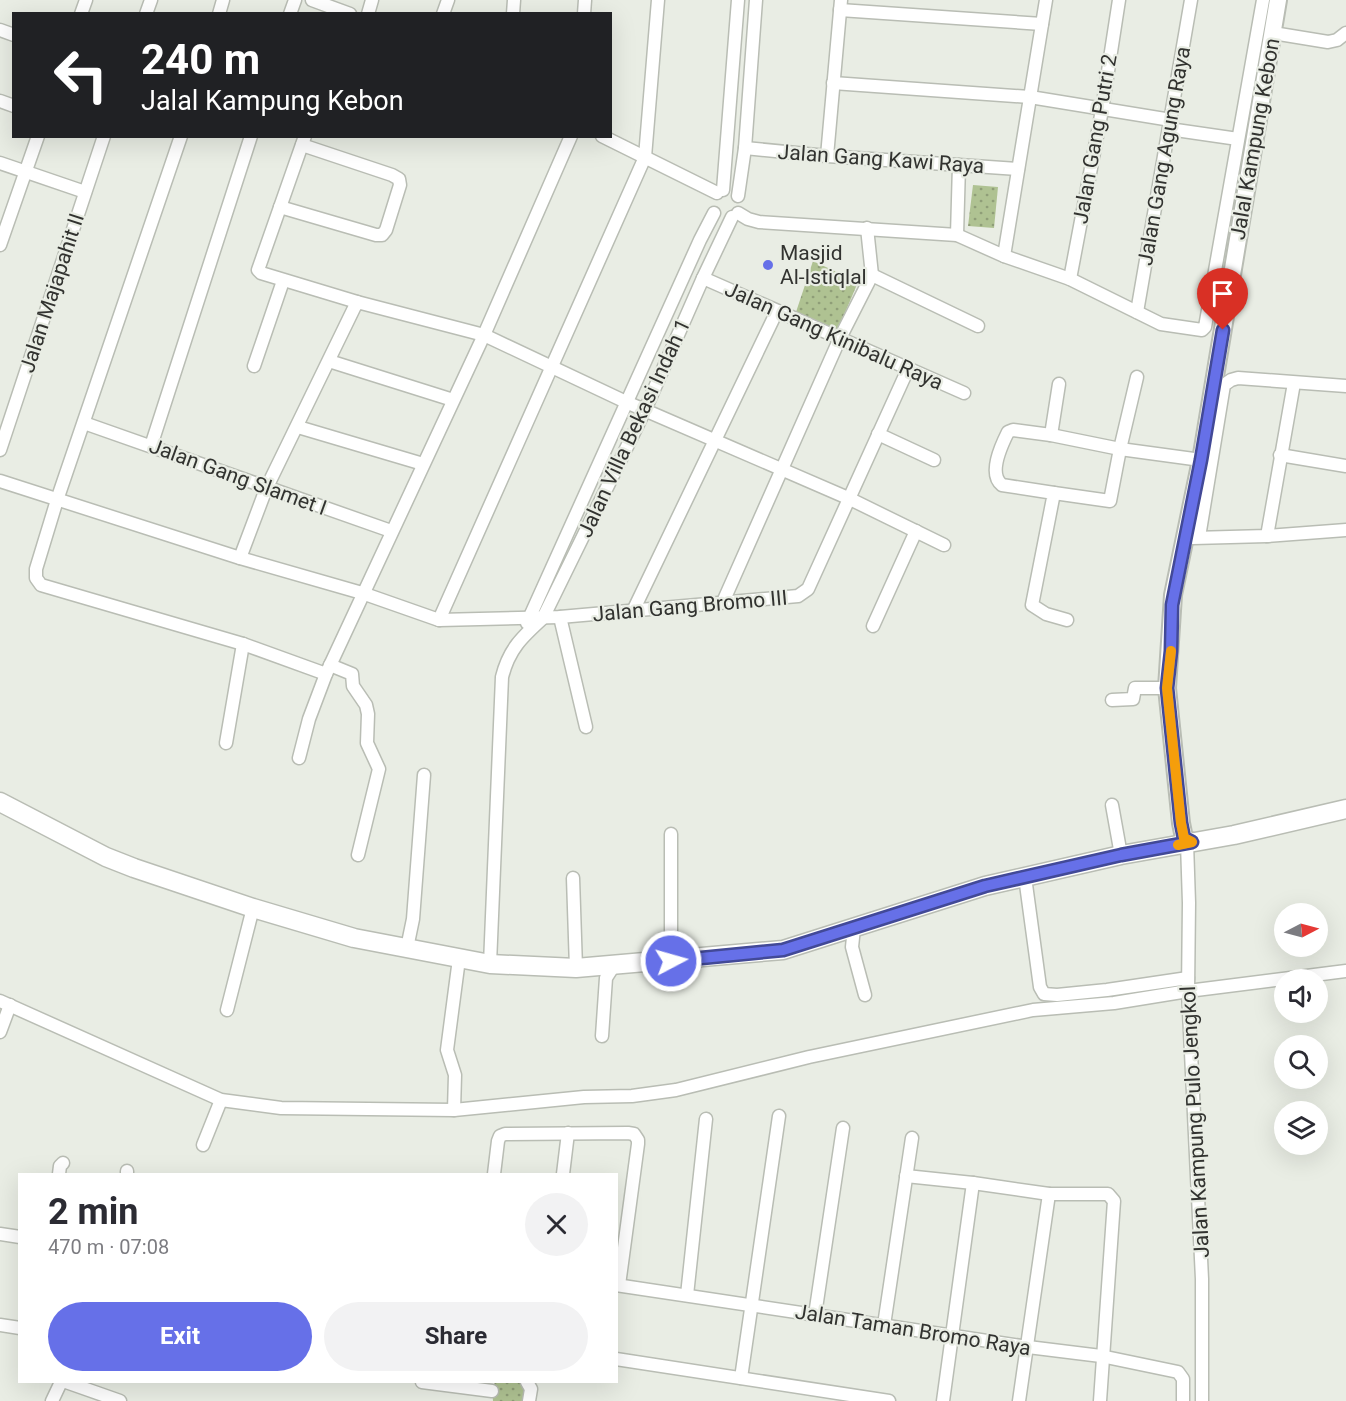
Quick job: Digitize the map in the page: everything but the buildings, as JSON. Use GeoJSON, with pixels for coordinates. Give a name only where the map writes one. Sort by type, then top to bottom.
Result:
{"type":"FeatureCollection","features":[{"type":"Feature","properties":{"kind":"main road"},"geometry":{"type":"LineString","coordinates":[[0,802],[106,857],[253,908],[354,938],[490,964],[576,968],[783,950],[942,898],[1121,855],[1234,835],[1346,807]]}},
{"type":"Feature","properties":{"kind":"street"},"geometry":{"type":"LineString","coordinates":[[312,0],[345,12]]}},
{"type":"Feature","properties":{"kind":"street"},"geometry":{"type":"LineString","coordinates":[[439,620],[645,157],[658,0]]}},
{"type":"Feature","properties":{"kind":"street"},"geometry":{"type":"LineString","coordinates":[[738,0],[720,191],[712,202],[714,213],[723,218],[735,215],[753,221],[957,235],[1004,256],[1070,279],[1165,326],[1200,331],[1205,327],[1263,0]]}},
{"type":"Feature","properties":{"kind":"street"},"geometry":{"type":"LineString","coordinates":[[735,215],[740,208],[738,196],[745,148],[756,0]]}},
{"type":"Feature","properties":{"kind":"street"},"geometry":{"type":"LineString","coordinates":[[1004,256],[1046,0]]}},
{"type":"Feature","properties":{"kind":"street","name":"Jalan Gang Putri 2"},"geometry":{"type":"LineString","coordinates":[[1070,279],[1102,110],[1119,0]]}},
{"type":"Feature","properties":{"kind":"street","name":"Jalan Gang Agung Raya"},"geometry":{"type":"LineString","coordinates":[[1137,312],[1191,0]]}},
{"type":"Feature","properties":{"kind":"street","name":"Jalal Kampung Kebon"},"geometry":{"type":"LineString","coordinates":[[1190,842],[1184,838],[1181,823],[1167,688],[1173,595],[1192,538],[1201,460],[1278,0]]}},
{"type":"Feature","properties":{"kind":"street"},"geometry":{"type":"LineString","coordinates":[[826,156],[840,5],[1042,24]]}},
{"type":"Feature","properties":{"kind":"street"},"geometry":{"type":"LineString","coordinates":[[1273,33],[1328,42],[1337,40],[1346,33]]}},
{"type":"Feature","properties":{"kind":"street"},"geometry":{"type":"LineString","coordinates":[[833,83],[1030,97],[1238,139]]}},
{"type":"Feature","properties":{"kind":"street"},"geometry":{"type":"LineString","coordinates":[[1,241],[37,138]]}},
{"type":"Feature","properties":{"kind":"street","name":"Jalan Majapahit II"},"geometry":{"type":"LineString","coordinates":[[0,450],[103,138]]}},
{"type":"Feature","properties":{"kind":"street"},"geometry":{"type":"LineString","coordinates":[[180,138],[57,500],[36,569],[38,582],[328,669],[352,674],[353,686],[366,705],[367,742],[379,768],[358,855]]}},
{"type":"Feature","properties":{"kind":"street"},"geometry":{"type":"LineString","coordinates":[[151,446],[250,138]]}},
{"type":"Feature","properties":{"kind":"street"},"geometry":{"type":"LineString","coordinates":[[299,758],[309,719],[328,669],[484,335],[570,138]]}},
{"type":"Feature","properties":{"kind":"street"},"geometry":{"type":"LineString","coordinates":[[606,138],[720,191],[729,190],[738,196]]}},
{"type":"Feature","properties":{"kind":"street"},"geometry":{"type":"LineString","coordinates":[[280,207],[376,236],[382,235],[386,230],[400,185],[396,176],[304,141],[280,207],[258,270],[283,281],[484,335],[626,402],[848,498],[944,545]]}},
{"type":"Feature","properties":{"kind":"street","name":"Jalan Gang Kawi Raya"},"geometry":{"type":"LineString","coordinates":[[745,148],[1018,169]]}},
{"type":"Feature","properties":{"kind":"street"},"geometry":{"type":"LineString","coordinates":[[0,163],[85,192]]}},
{"type":"Feature","properties":{"kind":"street"},"geometry":{"type":"LineString","coordinates":[[957,235],[959,165]]}},
{"type":"Feature","properties":{"kind":"street","name":"Jalan Villa Bekasi Indah 1"},"geometry":{"type":"LineString","coordinates":[[526,633],[528,619],[714,213]]}},
{"type":"Feature","properties":{"kind":"street","name":"Jalan Villa Bekasi Indah 1"},"geometry":{"type":"LineString","coordinates":[[490,964],[502,677],[510,653],[526,633],[543,618],[645,410],[703,278],[735,215]]}},
{"type":"Feature","properties":{"kind":"street"},"geometry":{"type":"LineString","coordinates":[[723,602],[840,338],[872,275],[867,228]]}},
{"type":"Feature","properties":{"kind":"street"},"geometry":{"type":"LineString","coordinates":[[872,275],[978,326]]}},
{"type":"Feature","properties":{"kind":"street","name":"Jalan Gang Kinibalu Raya"},"geometry":{"type":"LineString","coordinates":[[703,278],[964,393]]}},
{"type":"Feature","properties":{"kind":"street"},"geometry":{"type":"LineString","coordinates":[[254,366],[283,281]]}},
{"type":"Feature","properties":{"kind":"street"},"geometry":{"type":"LineString","coordinates":[[240,558],[266,489],[357,302]]}},
{"type":"Feature","properties":{"kind":"street"},"geometry":{"type":"LineString","coordinates":[[633,611],[777,311]]}},
{"type":"Feature","properties":{"kind":"street"},"geometry":{"type":"LineString","coordinates":[[328,361],[453,400]]}},
{"type":"Feature","properties":{"kind":"street","name":"Jalan Gang Bromo III"},"geometry":{"type":"LineString","coordinates":[[0,481],[439,620],[560,617],[798,596],[805,592],[908,369]]}},
{"type":"Feature","properties":{"kind":"street"},"geometry":{"type":"LineString","coordinates":[[1137,377],[1120,448],[1110,501],[1002,485],[998,481],[995,474],[1002,446],[1008,432],[1013,430],[1051,435],[1120,448],[1201,460]]}},
{"type":"Feature","properties":{"kind":"street"},"geometry":{"type":"LineString","coordinates":[[1346,386],[1238,378],[1224,385],[1192,538],[1267,536],[1346,530]]}},
{"type":"Feature","properties":{"kind":"street"},"geometry":{"type":"LineString","coordinates":[[1267,536],[1294,383]]}},
{"type":"Feature","properties":{"kind":"street"},"geometry":{"type":"LineString","coordinates":[[1051,435],[1059,384]]}},
{"type":"Feature","properties":{"kind":"street","name":"Jalan Gang Slamet I"},"geometry":{"type":"LineString","coordinates":[[84,423],[266,489],[391,531]]}},
{"type":"Feature","properties":{"kind":"street"},"geometry":{"type":"LineString","coordinates":[[298,427],[423,464]]}},
{"type":"Feature","properties":{"kind":"street"},"geometry":{"type":"LineString","coordinates":[[878,434],[933,460]]}},
{"type":"Feature","properties":{"kind":"street"},"geometry":{"type":"LineString","coordinates":[[1280,455],[1346,466]]}},
{"type":"Feature","properties":{"kind":"street"},"geometry":{"type":"LineString","coordinates":[[1054,493],[1031,602],[1034,608],[1067,620]]}},
{"type":"Feature","properties":{"kind":"street"},"geometry":{"type":"LineString","coordinates":[[873,626],[916,531]]}},
{"type":"Feature","properties":{"kind":"street"},"geometry":{"type":"LineString","coordinates":[[560,617],[586,727]]}},
{"type":"Feature","properties":{"kind":"street"},"geometry":{"type":"LineString","coordinates":[[226,743],[243,644]]}},
{"type":"Feature","properties":{"kind":"street"},"geometry":{"type":"LineString","coordinates":[[1112,700],[1132,699],[1135,688],[1167,688]]}},
{"type":"Feature","properties":{"kind":"street"},"geometry":{"type":"LineString","coordinates":[[407,948],[413,919],[424,775]]}},
{"type":"Feature","properties":{"kind":"street"},"geometry":{"type":"LineString","coordinates":[[1112,805],[1121,855]]}},
{"type":"Feature","properties":{"kind":"street"},"geometry":{"type":"LineString","coordinates":[[671,834],[671,961]]}},
{"type":"Feature","properties":{"kind":"street","name":"Jalan Kampung Pulo Jengkol"},"geometry":{"type":"LineString","coordinates":[[1190,842],[1188,984],[1203,1279],[1202,1401]]}},
{"type":"Feature","properties":{"kind":"street"},"geometry":{"type":"LineString","coordinates":[[1025,877],[1040,987],[1044,994],[1057,995],[1346,971]]}},
{"type":"Feature","properties":{"kind":"street"},"geometry":{"type":"LineString","coordinates":[[573,878],[576,968]]}},
{"type":"Feature","properties":{"kind":"street"},"geometry":{"type":"LineString","coordinates":[[227,1010],[253,908]]}},
{"type":"Feature","properties":{"kind":"street"},"geometry":{"type":"LineString","coordinates":[[854,928],[852,947],[865,995]]}},
{"type":"Feature","properties":{"kind":"street"},"geometry":{"type":"LineString","coordinates":[[454,1110],[455,1075],[447,1050],[459,959]]}},
{"type":"Feature","properties":{"kind":"street"},"geometry":{"type":"LineString","coordinates":[[602,1036],[606,978],[615,964]]}},
{"type":"Feature","properties":{"kind":"street"},"geometry":{"type":"LineString","coordinates":[[0,1032],[5,1003],[221,1100],[280,1108],[454,1110],[584,1097],[632,1096],[676,1090],[809,1057],[1034,1010],[1114,1003],[1188,984]]}},
{"type":"Feature","properties":{"kind":"street"},"geometry":{"type":"LineString","coordinates":[[1034,1010],[1036,995],[1040,987]]}},
{"type":"Feature","properties":{"kind":"street"},"geometry":{"type":"LineString","coordinates":[[203,1145],[221,1100]]}},
{"type":"Feature","properties":{"kind":"street"},"geometry":{"type":"LineString","coordinates":[[741,1378],[779,1116]]}},
{"type":"Feature","properties":{"kind":"street"},"geometry":{"type":"LineString","coordinates":[[687,1295],[706,1119]]}},
{"type":"Feature","properties":{"kind":"street"},"geometry":{"type":"LineString","coordinates":[[815,1315],[843,1128]]}},
{"type":"Feature","properties":{"kind":"street"},"geometry":{"type":"LineString","coordinates":[[563,1173],[568,1133]]}},
{"type":"Feature","properties":{"kind":"street"},"geometry":{"type":"LineString","coordinates":[[494,1173],[498,1141],[502,1135],[632,1133],[638,1140],[618,1285]]}},
{"type":"Feature","properties":{"kind":"street"},"geometry":{"type":"LineString","coordinates":[[884,1325],[912,1138]]}},
{"type":"Feature","properties":{"kind":"street"},"geometry":{"type":"LineString","coordinates":[[906,1176],[1049,1194],[1110,1195],[1114,1201],[1101,1356],[1100,1401]]}},
{"type":"Feature","properties":{"kind":"street"},"geometry":{"type":"LineString","coordinates":[[943,1401],[973,1183]]}},
{"type":"Feature","properties":{"kind":"street"},"geometry":{"type":"LineString","coordinates":[[1019,1401],[1049,1194]]}},
{"type":"Feature","properties":{"kind":"street"},"geometry":{"type":"LineString","coordinates":[[0,1234],[18,1237]]}},
{"type":"Feature","properties":{"kind":"street","name":"Jalan Taman Bromo Raya"},"geometry":{"type":"LineString","coordinates":[[618,1285],[1101,1356],[1178,1372],[1183,1379],[1183,1401]]}},
{"type":"Feature","properties":{"kind":"street"},"geometry":{"type":"LineString","coordinates":[[0,1325],[18,1328]]}},
{"type":"Feature","properties":{"kind":"street"},"geometry":{"type":"LineString","coordinates":[[618,1359],[890,1401]]}},
{"type":"Feature","properties":{"kind":"street"},"geometry":{"type":"LineString","coordinates":[[52,1401],[61,1383]]}},
{"type":"Feature","properties":{"kind":"street"},"geometry":{"type":"LineString","coordinates":[[69,1383],[120,1401]]}},
{"type":"Feature","properties":{"kind":"street"},"geometry":{"type":"LineString","coordinates":[[430,1383],[493,1391]]}},
{"type":"Feature","properties":{"kind":"street"},"geometry":{"type":"LineString","coordinates":[[528,1383],[531,1389],[529,1401]]}},
{"type":"Feature","properties":{"kind":"green space"},"geometry":{"type":"Polygon","coordinates":[[[973,185],[998,187],[994,228],[968,226],[973,185]]]}},
{"type":"Feature","properties":{"kind":"green space"},"geometry":{"type":"Polygon","coordinates":[[[813,261],[858,282],[837,332],[796,312],[813,261]]]}},
{"type":"Feature","properties":{"kind":"green space"},"geometry":{"type":"Polygon","coordinates":[[[495,1383],[527,1383],[529,1401],[493,1401],[492,1390],[495,1383]]]}},
{"type":"Feature","properties":{"kind":"slow traffic"},"geometry":{"type":"LineString","coordinates":[[1171,651],[1167,688],[1181,823],[1184,838],[1192,842],[1178,845]]}},
{"type":"Feature","properties":{"kind":"place","name":"Masjid Al-Istiqlal"},"geometry":{"type":"Point","coordinates":[768,265]}},
{"type":"Feature","properties":{"kind":"route"},"geometry":{"type":"LineString","coordinates":[[671,961],[783,950],[985,886],[1121,855],[1192,842],[1184,838],[1181,823],[1167,688],[1173,595],[1201,460],[1223,330]]}}]}
